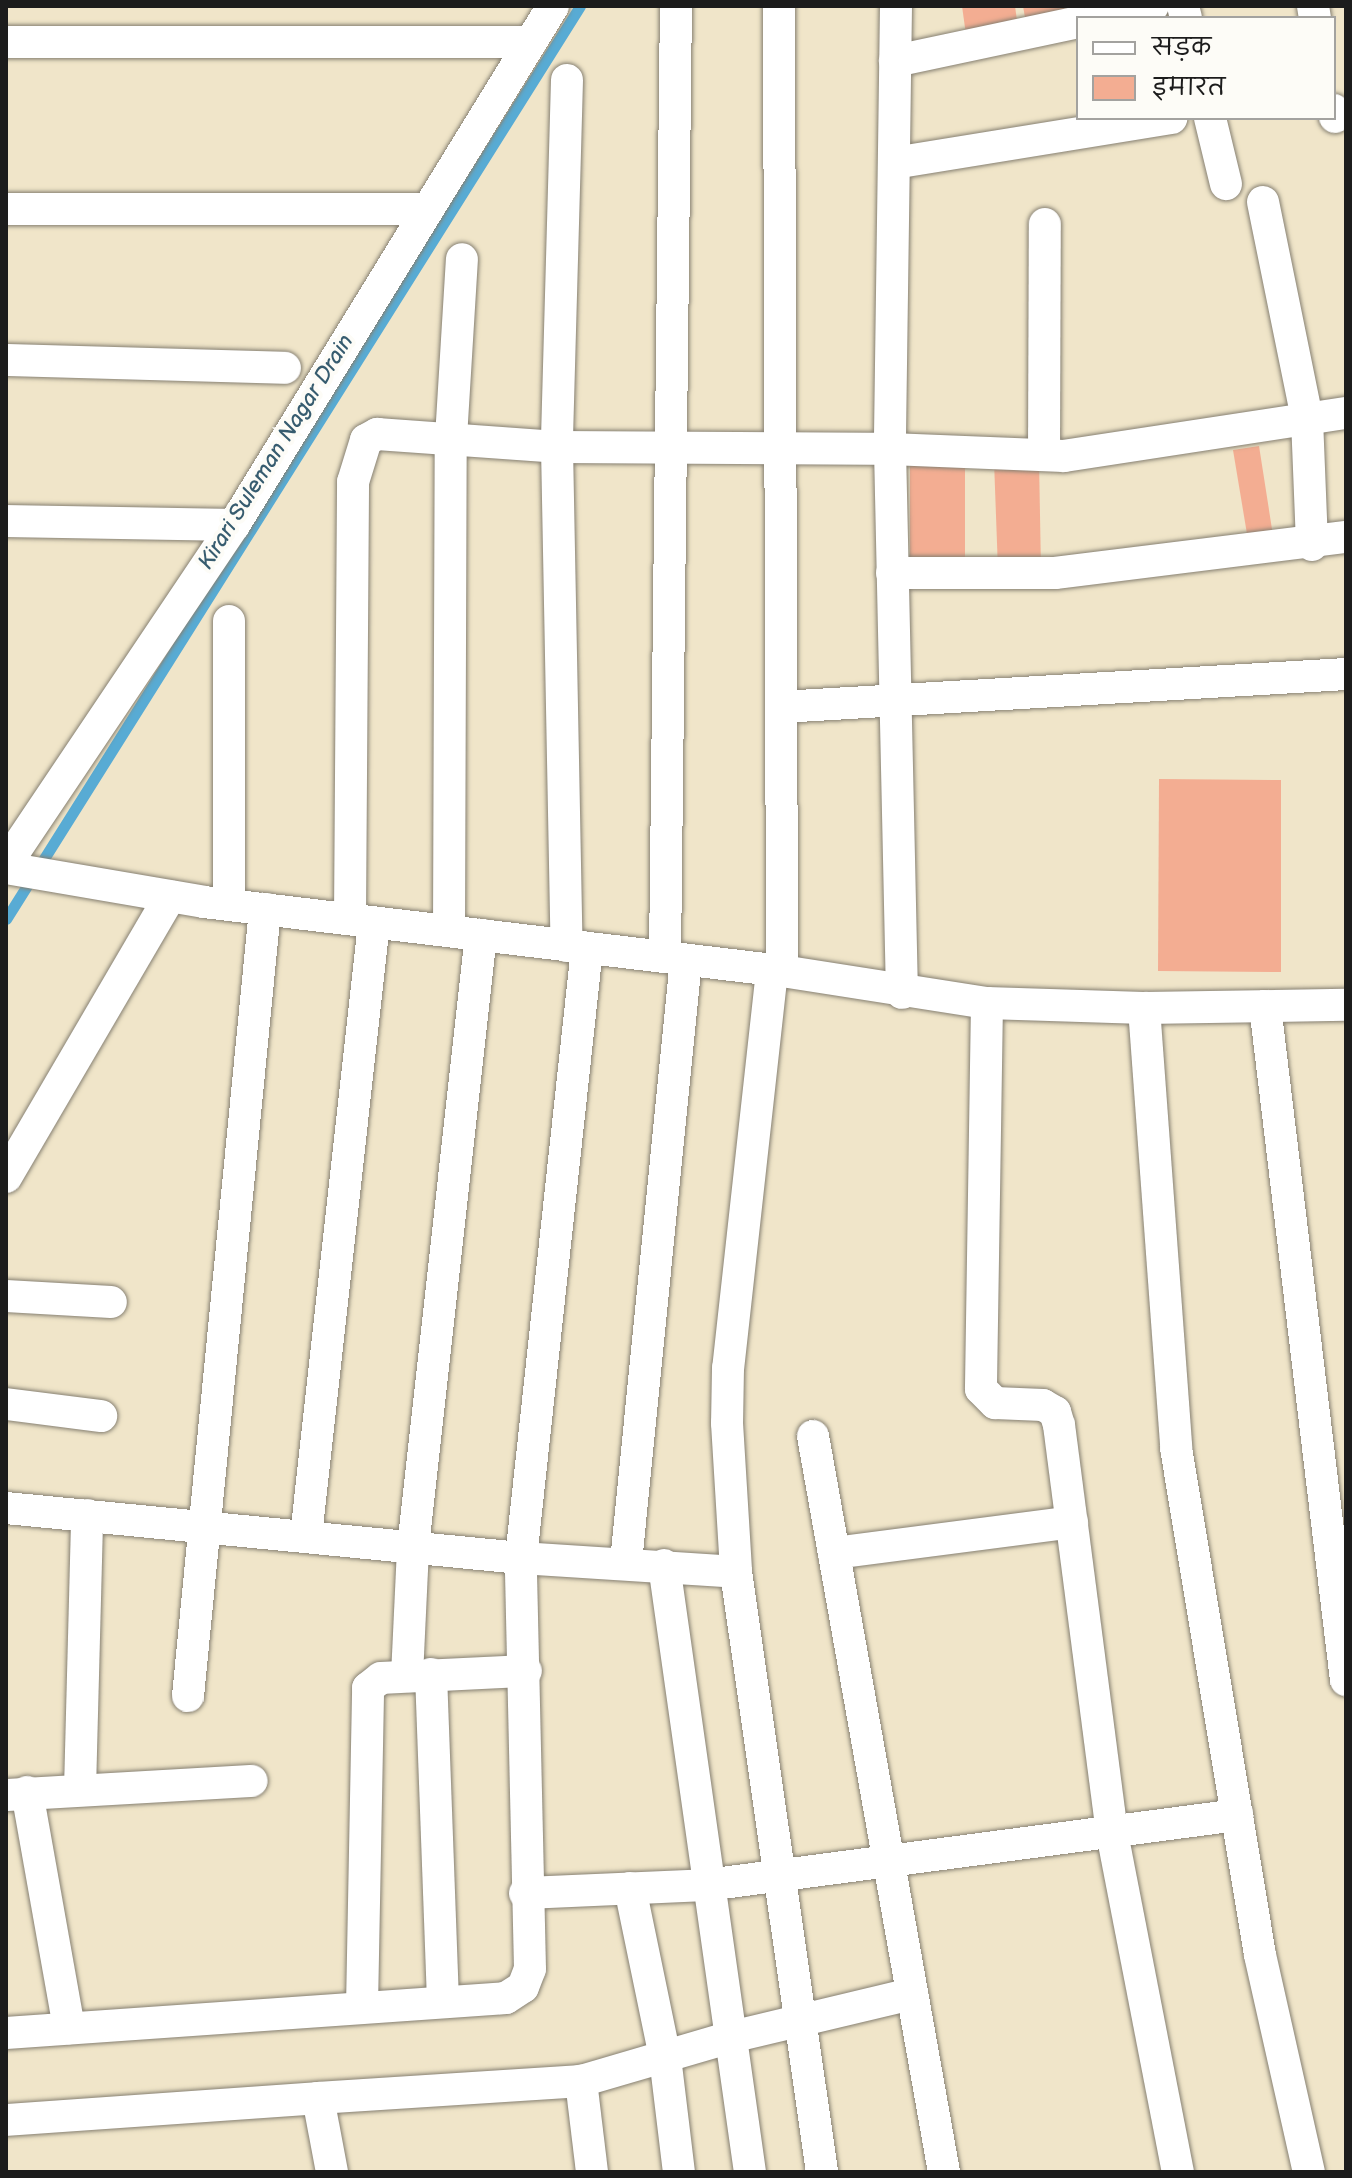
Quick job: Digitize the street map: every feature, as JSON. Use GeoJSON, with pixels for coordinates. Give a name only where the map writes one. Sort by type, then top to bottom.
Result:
{"type":"FeatureCollection","features":[{"type":"Feature","properties":{"kind":"street"},"geometry":{"type":"LineString","coordinates":[[553,6],[234,525],[11,867],[229,905],[777,971],[902,993],[987,1003],[1144,1008],[1346,1005]]}},
{"type":"Feature","properties":{"kind":"street"},"geometry":{"type":"LineString","coordinates":[[626,1562],[676,959],[669,448],[676,6]]}},
{"type":"Feature","properties":{"kind":"street"},"geometry":{"type":"LineString","coordinates":[[779,6],[781,707],[777,971],[728,1368],[736,1572],[822,2172]]}},
{"type":"Feature","properties":{"kind":"street"},"geometry":{"type":"LineString","coordinates":[[896,6],[890,449],[893,701],[902,993]]}},
{"type":"Feature","properties":{"kind":"street"},"geometry":{"type":"LineString","coordinates":[[1106,16],[1153,6]]}},
{"type":"Feature","properties":{"kind":"street"},"geometry":{"type":"LineString","coordinates":[[895,61],[1076,22]]}},
{"type":"Feature","properties":{"kind":"street"},"geometry":{"type":"LineString","coordinates":[[6,42],[531,42]]}},
{"type":"Feature","properties":{"kind":"street"},"geometry":{"type":"LineString","coordinates":[[6,2033],[506,1998],[523,1987],[530,1969],[525,1893],[526,1671],[521,1558],[577,947],[557,447],[567,80]]}},
{"type":"Feature","properties":{"kind":"street"},"geometry":{"type":"LineString","coordinates":[[894,163],[1159,120]]}},
{"type":"Feature","properties":{"kind":"street"},"geometry":{"type":"LineString","coordinates":[[1210,120],[1226,184]]}},
{"type":"Feature","properties":{"kind":"street"},"geometry":{"type":"LineString","coordinates":[[1263,202],[1307,419],[1312,545]]}},
{"type":"Feature","properties":{"kind":"street"},"geometry":{"type":"LineString","coordinates":[[6,209],[428,209]]}},
{"type":"Feature","properties":{"kind":"street"},"geometry":{"type":"LineString","coordinates":[[1044,455],[1045,224]]}},
{"type":"Feature","properties":{"kind":"street"},"geometry":{"type":"LineString","coordinates":[[449,931],[451,438],[462,259]]}},
{"type":"Feature","properties":{"kind":"street"},"geometry":{"type":"LineString","coordinates":[[6,360],[285,368]]}},
{"type":"Feature","properties":{"kind":"street"},"geometry":{"type":"LineString","coordinates":[[306,1536],[362,921],[353,482],[360,451],[377,434],[557,447],[890,449],[1044,455],[1346,413]]}},
{"type":"Feature","properties":{"kind":"street"},"geometry":{"type":"LineString","coordinates":[[6,521],[234,525]]}},
{"type":"Feature","properties":{"kind":"street"},"geometry":{"type":"LineString","coordinates":[[892,573],[1055,573],[1312,545],[1346,537]]}},
{"type":"Feature","properties":{"kind":"street"},"geometry":{"type":"LineString","coordinates":[[229,621],[229,905]]}},
{"type":"Feature","properties":{"kind":"street"},"geometry":{"type":"LineString","coordinates":[[781,707],[1346,674]]}},
{"type":"Feature","properties":{"kind":"street"},"geometry":{"type":"LineString","coordinates":[[6,1177],[170,896]]}},
{"type":"Feature","properties":{"kind":"street"},"geometry":{"type":"LineString","coordinates":[[188,1696],[265,909]]}},
{"type":"Feature","properties":{"kind":"street"},"geometry":{"type":"LineString","coordinates":[[443,2001],[419,1675],[413,1547],[481,935]]}},
{"type":"Feature","properties":{"kind":"street"},"geometry":{"type":"LineString","coordinates":[[987,1003],[981,1389],[995,1403],[1043,1405],[1055,1412],[1112,1833],[1178,2172]]}},
{"type":"Feature","properties":{"kind":"street"},"geometry":{"type":"LineString","coordinates":[[1265,1006],[1334,1485],[1346,1680]]}},
{"type":"Feature","properties":{"kind":"street"},"geometry":{"type":"LineString","coordinates":[[1144,1008],[1176,1448],[1260,1955],[1309,2172]]}},
{"type":"Feature","properties":{"kind":"street"},"geometry":{"type":"LineString","coordinates":[[6,1296],[111,1302]]}},
{"type":"Feature","properties":{"kind":"street"},"geometry":{"type":"LineString","coordinates":[[6,1404],[101,1416]]}},
{"type":"Feature","properties":{"kind":"street"},"geometry":{"type":"LineString","coordinates":[[813,1436],[944,2172]]}},
{"type":"Feature","properties":{"kind":"street"},"geometry":{"type":"LineString","coordinates":[[6,1508],[521,1558],[626,1562],[736,1572]]}},
{"type":"Feature","properties":{"kind":"street"},"geometry":{"type":"LineString","coordinates":[[80,1790],[87,1515]]}},
{"type":"Feature","properties":{"kind":"street"},"geometry":{"type":"LineString","coordinates":[[834,1553],[1072,1522]]}},
{"type":"Feature","properties":{"kind":"street"},"geometry":{"type":"LineString","coordinates":[[664,1565],[750,2172]]}},
{"type":"Feature","properties":{"kind":"street"},"geometry":{"type":"LineString","coordinates":[[362,2007],[365,1698],[374,1681],[419,1675],[526,1671]]}},
{"type":"Feature","properties":{"kind":"street"},"geometry":{"type":"LineString","coordinates":[[69,2028],[16,1794],[252,1781]]}},
{"type":"Feature","properties":{"kind":"street"},"geometry":{"type":"LineString","coordinates":[[525,1893],[707,1885],[889,1864],[1237,1815]]}},
{"type":"Feature","properties":{"kind":"street"},"geometry":{"type":"LineString","coordinates":[[630,1888],[665,2057],[679,2172]]}},
{"type":"Feature","properties":{"kind":"street"},"geometry":{"type":"LineString","coordinates":[[6,2120],[581,2081],[731,2037],[912,1994]]}},
{"type":"Feature","properties":{"kind":"street"},"geometry":{"type":"LineString","coordinates":[[581,2081],[592,2172]]}},
{"type":"Feature","properties":{"kind":"street"},"geometry":{"type":"LineString","coordinates":[[318,2098],[332,2172]]}},
{"type":"Feature","properties":{"kind":"building"},"geometry":{"type":"Polygon","coordinates":[[[962,6],[1015,6],[1019,35],[967,42],[962,6]]]}},
{"type":"Feature","properties":{"kind":"building"},"geometry":{"type":"Polygon","coordinates":[[[1023,6],[1064,6],[1067,22],[1027,29],[1023,6]]]}},
{"type":"Feature","properties":{"kind":"building"},"geometry":{"type":"Polygon","coordinates":[[[1259,446],[1274,542],[1249,546],[1233,450],[1259,446]]]}},
{"type":"Feature","properties":{"kind":"building"},"geometry":{"type":"Polygon","coordinates":[[[910,453],[965,453],[965,571],[910,571],[910,453]]]}},
{"type":"Feature","properties":{"kind":"building"},"geometry":{"type":"Polygon","coordinates":[[[1039,460],[1041,570],[998,570],[994,461],[1039,460]]]}},
{"type":"Feature","properties":{"kind":"building"},"geometry":{"type":"Polygon","coordinates":[[[1159,779],[1281,780],[1281,972],[1158,971],[1159,779]]]}},
{"type":"Feature","properties":{"kind":"waterway","name":"Kirari Suleman Nagar Drain"},"geometry":{"type":"LineString","coordinates":[[6,919],[580,6]]}}]}
